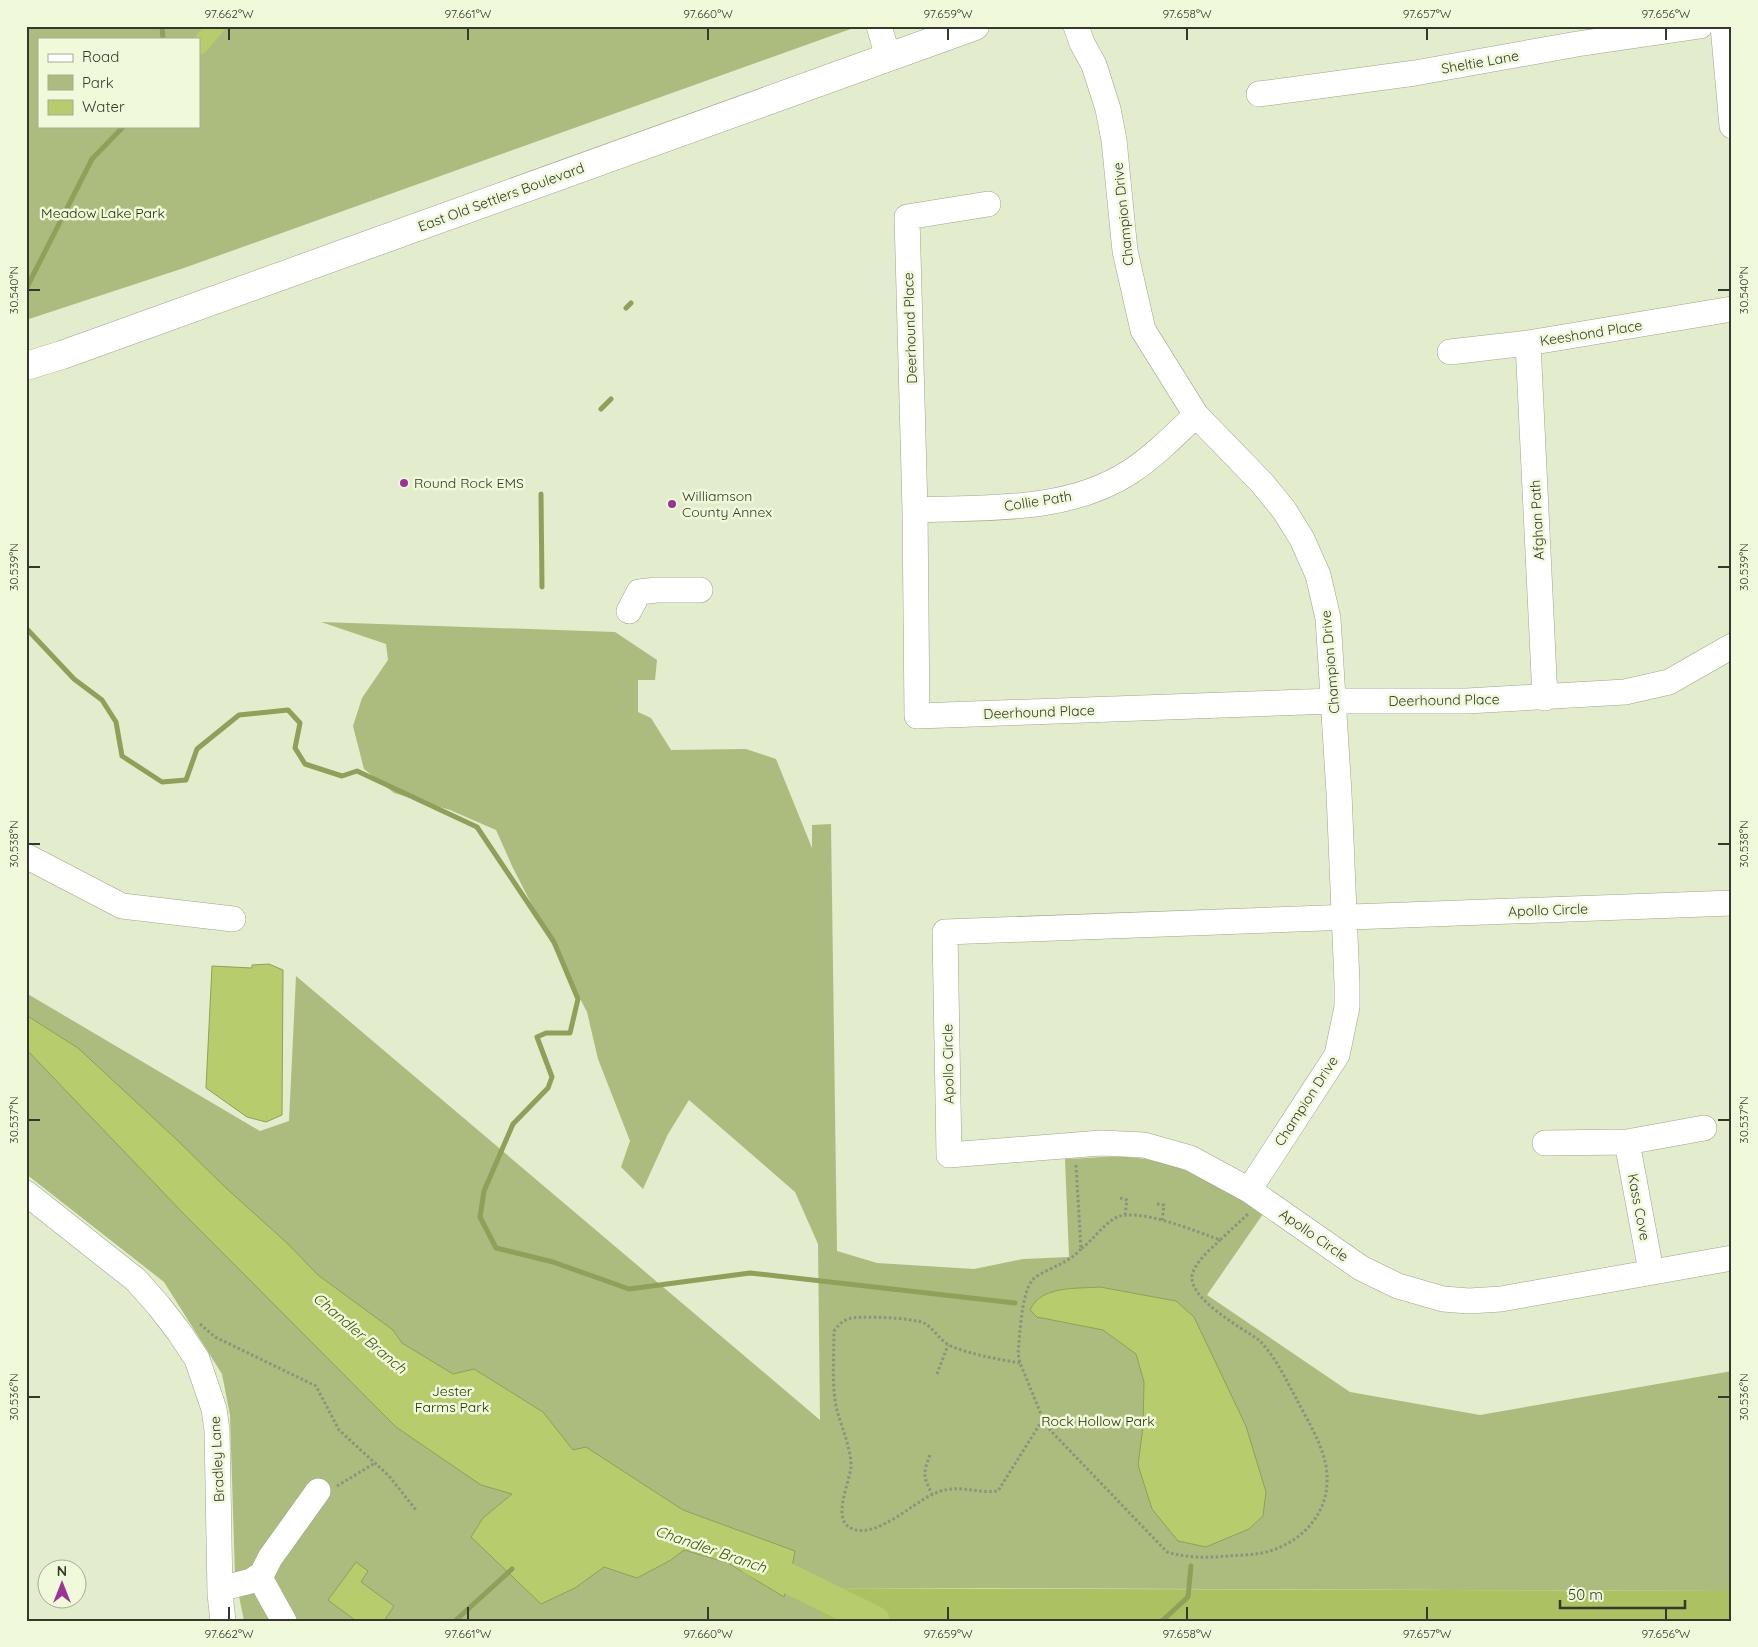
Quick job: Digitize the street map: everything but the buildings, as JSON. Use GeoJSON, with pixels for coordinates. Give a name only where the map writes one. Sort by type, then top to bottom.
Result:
{"type":"FeatureCollection","features":[{"type":"Feature","properties":{"kind":"main road","name":"East Old Settlers Boulevard"},"geometry":{"type":"LineString","coordinates":[[26,366],[71,352],[974,26]]}},
{"type":"Feature","properties":{"kind":"street"},"geometry":{"type":"LineString","coordinates":[[879,26],[888,57]]}},
{"type":"Feature","properties":{"kind":"street","name":"Champion Drive"},"geometry":{"type":"LineString","coordinates":[[1076,26],[1082,43],[1094,65],[1108,109],[1114,140],[1124,251],[1143,330],[1196,416],[1262,483],[1284,510],[1302,539],[1318,575],[1328,618],[1334,701],[1347,1007],[1337,1055],[1250,1200]]}},
{"type":"Feature","properties":{"kind":"street","name":"Sheltie Lane"},"geometry":{"type":"LineString","coordinates":[[1259,94],[1415,73],[1575,35],[1700,26]]}},
{"type":"Feature","properties":{"kind":"street"},"geometry":{"type":"LineString","coordinates":[[1722,26],[1732,126]]}},
{"type":"Feature","properties":{"kind":"street","name":"Deerhound Place"},"geometry":{"type":"LineString","coordinates":[[988,204],[907,217],[915,510],[917,716],[1334,701],[1467,701],[1625,692],[1669,682],[1732,646]]}},
{"type":"Feature","properties":{"kind":"street","name":"Keeshond Place"},"geometry":{"type":"LineString","coordinates":[[1450,352],[1528,343],[1732,309]]}},
{"type":"Feature","properties":{"kind":"street","name":"Afghan Path"},"geometry":{"type":"LineString","coordinates":[[1528,343],[1545,698]]}},
{"type":"Feature","properties":{"kind":"street","name":"Collie Path"},"geometry":{"type":"LineString","coordinates":[[915,510],[1039,504],[1071,497],[1104,486],[1129,473],[1154,454],[1196,416]]}},
{"type":"Feature","properties":{"kind":"street"},"geometry":{"type":"LineString","coordinates":[[629,610],[639,592],[700,590]]}},
{"type":"Feature","properties":{"kind":"street"},"geometry":{"type":"LineString","coordinates":[[26,856],[122,906],[233,919]]}},
{"type":"Feature","properties":{"kind":"street","name":"Apollo Circle"},"geometry":{"type":"LineString","coordinates":[[1732,903],[945,932],[949,1155],[1101,1143],[1144,1145],[1190,1158],[1250,1200],[1362,1268],[1398,1286],[1443,1299],[1469,1301],[1501,1299],[1732,1258]]}},
{"type":"Feature","properties":{"kind":"street"},"geometry":{"type":"LineString","coordinates":[[1545,1143],[1627,1142],[1704,1128]]}},
{"type":"Feature","properties":{"kind":"street","name":"Kass Cove"},"geometry":{"type":"LineString","coordinates":[[1627,1142],[1651,1272]]}},
{"type":"Feature","properties":{"kind":"street","name":"Bradley Lane"},"geometry":{"type":"LineString","coordinates":[[26,1193],[136,1280],[179,1332],[197,1360],[214,1409],[217,1430],[220,1589],[224,1621]]}},
{"type":"Feature","properties":{"kind":"street"},"geometry":{"type":"LineString","coordinates":[[220,1589],[251,1581],[262,1574],[270,1558],[327,1489]]}},
{"type":"Feature","properties":{"kind":"street"},"geometry":{"type":"LineString","coordinates":[[259,1576],[284,1621]]}},
{"type":"Feature","properties":{"kind":"path"},"geometry":{"type":"LineString","coordinates":[[1076,1162],[1081,1249]]}},
{"type":"Feature","properties":{"kind":"path"},"geometry":{"type":"LineString","coordinates":[[1120,1198],[1127,1200],[1125,1215]]}},
{"type":"Feature","properties":{"kind":"path"},"geometry":{"type":"LineString","coordinates":[[1220,1240],[1162,1220],[1125,1215],[1116,1218],[1074,1256],[1032,1280],[1025,1294],[1018,1353],[1043,1419],[1051,1431],[1167,1552],[1183,1557],[1220,1557],[1254,1554],[1279,1548],[1291,1542],[1316,1519],[1323,1504],[1328,1484],[1327,1470],[1317,1439],[1266,1346],[1201,1298],[1194,1288],[1191,1279],[1196,1265],[1220,1240],[1250,1200]]}},
{"type":"Feature","properties":{"kind":"path"},"geometry":{"type":"LineString","coordinates":[[1157,1204],[1164,1205],[1162,1220]]}},
{"type":"Feature","properties":{"kind":"path"},"geometry":{"type":"LineString","coordinates":[[1020,1362],[985,1357],[948,1345],[936,1336],[925,1323],[912,1320],[848,1318],[839,1324],[834,1331],[835,1399],[850,1454],[851,1467],[841,1515],[846,1525],[853,1529],[862,1530],[885,1524],[932,1494],[951,1488],[998,1492],[1043,1419]]}},
{"type":"Feature","properties":{"kind":"path"},"geometry":{"type":"LineString","coordinates":[[199,1324],[215,1337],[316,1386],[339,1430],[389,1476],[416,1510]]}},
{"type":"Feature","properties":{"kind":"path"},"geometry":{"type":"LineString","coordinates":[[937,1374],[948,1345]]}},
{"type":"Feature","properties":{"kind":"path"},"geometry":{"type":"LineString","coordinates":[[930,1455],[924,1474],[925,1481],[932,1494]]}},
{"type":"Feature","properties":{"kind":"path"},"geometry":{"type":"LineString","coordinates":[[327,1489],[375,1463]]}},
{"type":"Feature","properties":{"kind":"green space","name":"Meadow Lake Park"},"geometry":{"type":"Polygon","coordinates":[[[26,26],[859,26],[184,268],[26,320],[26,26]]]}},
{"type":"Feature","properties":{"kind":"green space"},"geometry":{"type":"Polygon","coordinates":[[[321,622],[615,632],[657,660],[655,680],[638,680],[638,712],[651,718],[671,750],[746,749],[776,759],[812,848],[812,825],[831,824],[837,1251],[877,1263],[974,1269],[1023,1259],[1069,1257],[1065,1159],[1138,1158],[1172,1165],[1204,1178],[1263,1214],[1207,1295],[1350,1392],[1480,1415],[1732,1371],[1732,1591],[822,1588],[822,1621],[244,1621],[235,1576],[230,1415],[222,1374],[164,1282],[26,1174],[26,993],[260,1131],[289,1121],[296,976],[820,1420],[818,1244],[795,1192],[689,1100],[668,1134],[643,1189],[621,1167],[630,1141],[598,1059],[587,1012],[513,868],[496,830],[450,810],[394,793],[364,769],[353,726],[362,698],[388,660],[386,644],[321,622]]]}},
{"type":"Feature","properties":{"kind":"shaded area"},"geometry":{"type":"Polygon","coordinates":[[[822,1588],[1732,1591],[1732,1621],[822,1621],[822,1588]]]}},
{"type":"Feature","properties":{"kind":"water"},"geometry":{"type":"Polygon","coordinates":[[[269,964],[283,970],[282,1115],[266,1122],[247,1117],[206,1088],[212,966],[252,968],[252,965],[269,964]]]}},
{"type":"Feature","properties":{"kind":"water"},"geometry":{"type":"Polygon","coordinates":[[[26,1015],[78,1048],[287,1243],[318,1275],[393,1330],[402,1343],[453,1374],[474,1369],[543,1412],[573,1450],[586,1447],[683,1510],[795,1551],[784,1597],[728,1563],[684,1550],[671,1560],[637,1578],[604,1567],[575,1588],[541,1604],[471,1537],[483,1518],[512,1494],[481,1485],[396,1427],[181,1211],[26,1049],[26,1015]]]}},
{"type":"Feature","properties":{"kind":"water"},"geometry":{"type":"Polygon","coordinates":[[[1100,1287],[1176,1301],[1194,1317],[1246,1426],[1266,1492],[1263,1516],[1249,1529],[1206,1547],[1178,1541],[1152,1509],[1138,1465],[1143,1427],[1144,1382],[1136,1354],[1103,1330],[1037,1317],[1030,1310],[1042,1296],[1051,1292],[1100,1287]]]}},
{"type":"Feature","properties":{"kind":"water"},"geometry":{"type":"Polygon","coordinates":[[[356,1562],[368,1571],[361,1582],[394,1606],[384,1621],[356,1621],[328,1600],[356,1562]]]}},
{"type":"Feature","properties":{"kind":"waterway"},"geometry":{"type":"LineString","coordinates":[[162,26],[163,38]]}},
{"type":"Feature","properties":{"kind":"waterway"},"geometry":{"type":"LineString","coordinates":[[200,45],[216,26]]}},
{"type":"Feature","properties":{"kind":"waterway"},"geometry":{"type":"LineString","coordinates":[[26,289],[92,159],[122,128]]}},
{"type":"Feature","properties":{"kind":"waterway"},"geometry":{"type":"LineString","coordinates":[[626,308],[631,303]]}},
{"type":"Feature","properties":{"kind":"waterway"},"geometry":{"type":"LineString","coordinates":[[601,409],[611,399]]}},
{"type":"Feature","properties":{"kind":"waterway"},"geometry":{"type":"LineString","coordinates":[[541,494],[542,587]]}},
{"type":"Feature","properties":{"kind":"waterway"},"geometry":{"type":"LineString","coordinates":[[26,628],[74,679],[102,700],[116,722],[122,756],[162,782],[186,780],[197,749],[239,715],[288,710],[300,723],[295,748],[305,764],[342,776],[357,771],[477,827],[554,942],[578,999],[570,1033],[546,1033],[537,1037],[552,1077],[548,1088],[513,1124],[484,1191],[480,1217],[496,1248],[553,1262],[629,1289],[750,1273],[1015,1303]]}},
{"type":"Feature","properties":{"kind":"waterway","name":"Chandler Branch"},"geometry":{"type":"LineString","coordinates":[[753,1561],[875,1621]]}},
{"type":"Feature","properties":{"kind":"waterway"},"geometry":{"type":"LineString","coordinates":[[1162,1621],[1188,1597],[1191,1566]]}},
{"type":"Feature","properties":{"kind":"waterway"},"geometry":{"type":"LineString","coordinates":[[455,1621],[512,1569]]}},
{"type":"Feature","properties":{"kind":"place","name":"Round Rock EMS"},"geometry":{"type":"Point","coordinates":[404,483]}},
{"type":"Feature","properties":{"kind":"place","name":"Williamson County Annex"},"geometry":{"type":"Point","coordinates":[672,504]}},
{"type":"Feature","properties":{"kind":"park label","name":"Jester Farms Park"},"geometry":{"type":"Point","coordinates":[452,1399]}},
{"type":"Feature","properties":{"kind":"park label","name":"Rock Hollow Park"},"geometry":{"type":"Point","coordinates":[1098,1421]}}]}
